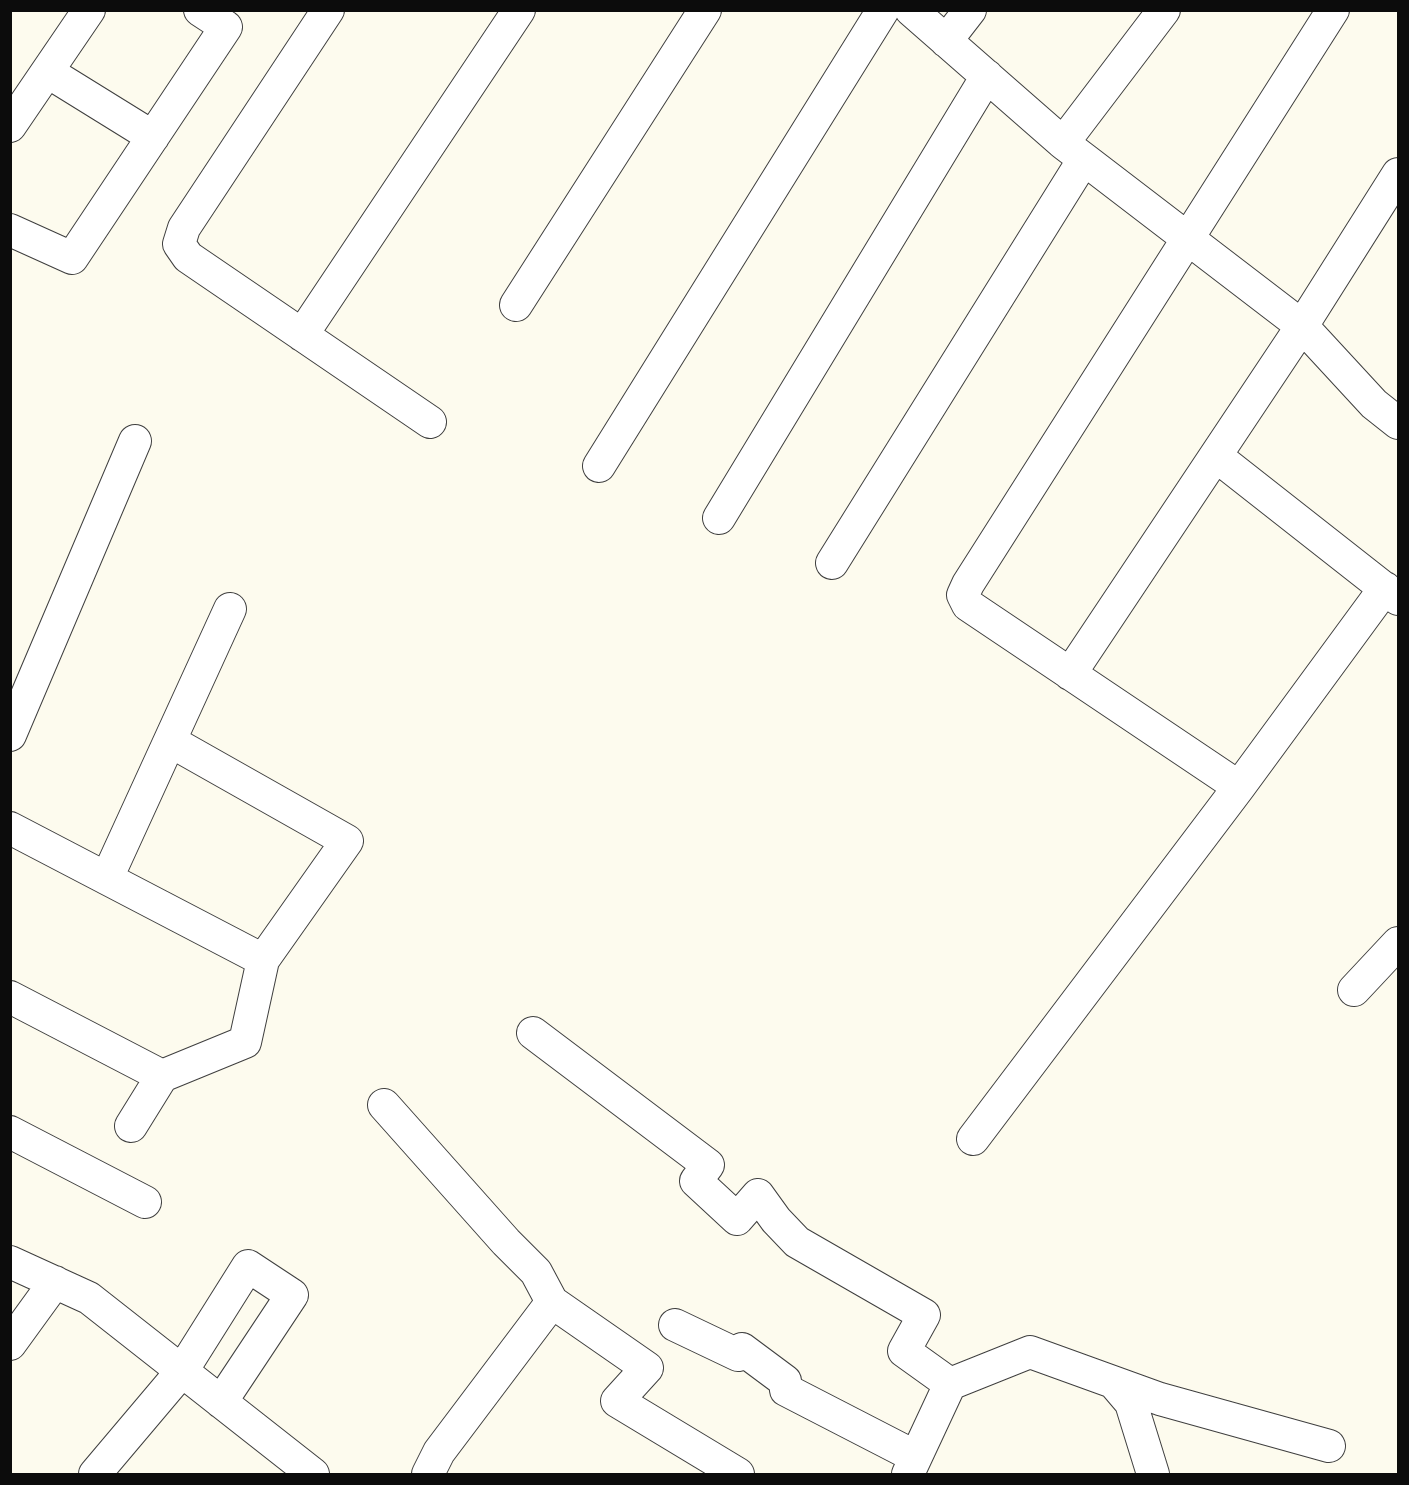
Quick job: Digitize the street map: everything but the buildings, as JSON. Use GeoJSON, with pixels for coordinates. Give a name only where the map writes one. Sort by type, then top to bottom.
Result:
{"type":"FeatureCollection","features":[{"type":"Feature","properties":{"kind":"street"},"geometry":{"type":"LineString","coordinates":[[10,126],[89,10]]}},
{"type":"Feature","properties":{"kind":"street"},"geometry":{"type":"LineString","coordinates":[[10,230],[72,258],[226,27],[200,10]]}},
{"type":"Feature","properties":{"kind":"street"},"geometry":{"type":"LineString","coordinates":[[328,10],[184,228],[179,244],[188,257],[430,422]]}},
{"type":"Feature","properties":{"kind":"street"},"geometry":{"type":"LineString","coordinates":[[302,335],[519,10]]}},
{"type":"Feature","properties":{"kind":"street"},"geometry":{"type":"LineString","coordinates":[[516,305],[705,10]]}},
{"type":"Feature","properties":{"kind":"street"},"geometry":{"type":"LineString","coordinates":[[599,466],[883,10]]}},
{"type":"Feature","properties":{"kind":"street"},"geometry":{"type":"LineString","coordinates":[[911,10],[1073,151],[1302,326],[1374,404],[1398,423]]}},
{"type":"Feature","properties":{"kind":"street"},"geometry":{"type":"LineString","coordinates":[[946,41],[970,10]]}},
{"type":"Feature","properties":{"kind":"street"},"geometry":{"type":"LineString","coordinates":[[832,563],[1073,151],[1164,10]]}},
{"type":"Feature","properties":{"kind":"street"},"geometry":{"type":"LineString","coordinates":[[1239,788],[968,605],[963,595],[1333,10]]}},
{"type":"Feature","properties":{"kind":"street"},"geometry":{"type":"LineString","coordinates":[[48,72],[153,137]]}},
{"type":"Feature","properties":{"kind":"street"},"geometry":{"type":"LineString","coordinates":[[719,518],[987,76]]}},
{"type":"Feature","properties":{"kind":"street"},"geometry":{"type":"LineString","coordinates":[[1070,674],[1302,326],[1398,174]]}},
{"type":"Feature","properties":{"kind":"street"},"geometry":{"type":"LineString","coordinates":[[10,735],[135,441]]}},
{"type":"Feature","properties":{"kind":"street"},"geometry":{"type":"LineString","coordinates":[[973,1139],[1239,788],[1392,594],[1215,456]]}},
{"type":"Feature","properties":{"kind":"street"},"geometry":{"type":"LineString","coordinates":[[106,878],[230,609]]}},
{"type":"Feature","properties":{"kind":"street"},"geometry":{"type":"LineString","coordinates":[[131,1126],[162,1076],[245,1042],[263,960],[347,842],[170,741]]}},
{"type":"Feature","properties":{"kind":"street"},"geometry":{"type":"LineString","coordinates":[[10,828],[263,960]]}},
{"type":"Feature","properties":{"kind":"street"},"geometry":{"type":"LineString","coordinates":[[1354,990],[1398,943]]}},
{"type":"Feature","properties":{"kind":"street"},"geometry":{"type":"LineString","coordinates":[[10,998],[162,1076]]}},
{"type":"Feature","properties":{"kind":"street"},"geometry":{"type":"LineString","coordinates":[[533,1033],[708,1165],[696,1181],[737,1219],[758,1195],[776,1220],[797,1242],[924,1315],[904,1351],[950,1384]]}},
{"type":"Feature","properties":{"kind":"street"},"geometry":{"type":"LineString","coordinates":[[384,1105],[506,1242],[536,1272],[552,1302],[647,1368],[617,1401],[738,1474]]}},
{"type":"Feature","properties":{"kind":"street"},"geometry":{"type":"LineString","coordinates":[[10,1132],[145,1202]]}},
{"type":"Feature","properties":{"kind":"street"},"geometry":{"type":"LineString","coordinates":[[10,1262],[89,1298],[313,1474]]}},
{"type":"Feature","properties":{"kind":"street"},"geometry":{"type":"LineString","coordinates":[[95,1474],[182,1371],[248,1266],[292,1295],[221,1402]]}},
{"type":"Feature","properties":{"kind":"street"},"geometry":{"type":"LineString","coordinates":[[10,1344],[55,1282]]}},
{"type":"Feature","properties":{"kind":"street"},"geometry":{"type":"LineString","coordinates":[[428,1474],[439,1452],[552,1302]]}},
{"type":"Feature","properties":{"kind":"street"},"geometry":{"type":"LineString","coordinates":[[675,1325],[738,1355],[742,1348],[785,1381],[786,1390],[912,1466],[950,1384],[1030,1352],[1160,1399],[1329,1446]]}},
{"type":"Feature","properties":{"kind":"street"},"geometry":{"type":"LineString","coordinates":[[1114,1383],[1131,1403],[1153,1474]]}}]}
